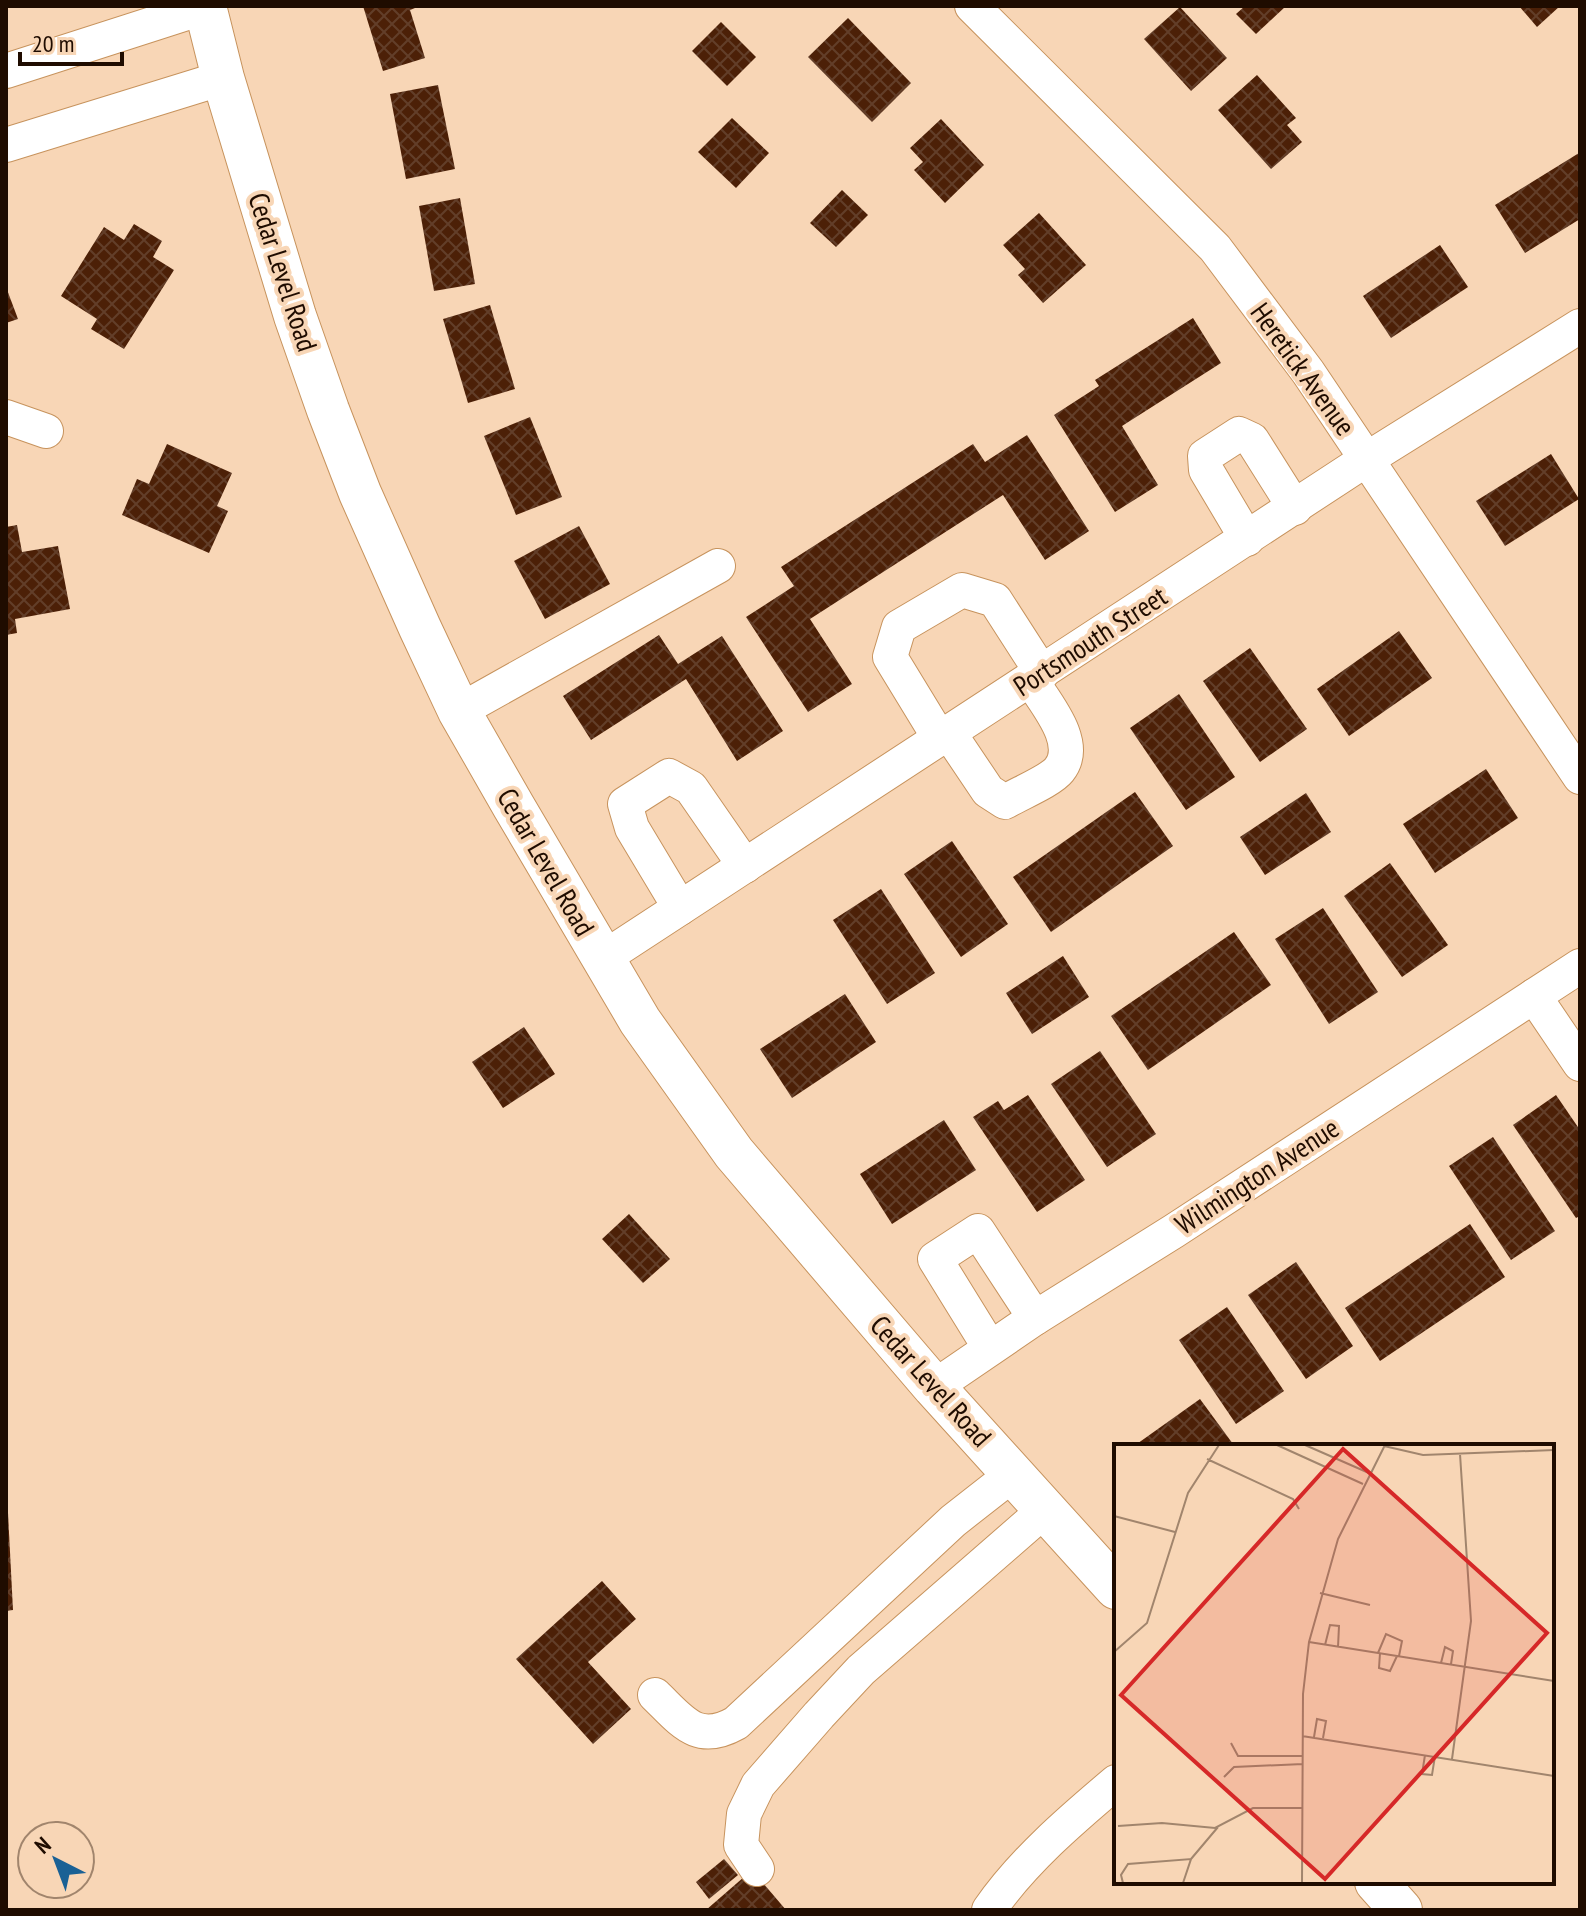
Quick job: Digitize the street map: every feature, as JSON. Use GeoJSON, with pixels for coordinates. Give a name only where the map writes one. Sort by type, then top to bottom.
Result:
{"type":"FeatureCollection","features":[{"type":"Feature","properties":{"kind":"main road","name":"Cedar Level Road"},"geometry":{"type":"LineString","coordinates":[[205,7],[223,78],[295,316],[328,410],[393,568],[459,711],[602,959],[657,1046],[734,1153],[934,1387],[1114,1586]]}},
{"type":"Feature","properties":{"kind":"main road"},"geometry":{"type":"LineString","coordinates":[[1378,1884],[1401,1910]]}},
{"type":"Feature","properties":{"kind":"street","name":"Heretick Avenue"},"geometry":{"type":"LineString","coordinates":[[972,6],[1215,248],[1308,372],[1580,777]]}},
{"type":"Feature","properties":{"kind":"street"},"geometry":{"type":"LineString","coordinates":[[6,71],[205,7]]}},
{"type":"Feature","properties":{"kind":"street"},"geometry":{"type":"LineString","coordinates":[[6,145],[223,78]]}},
{"type":"Feature","properties":{"kind":"street","name":"Portsmouth Street"},"geometry":{"type":"LineString","coordinates":[[602,959],[1367,459],[1580,326]]}},
{"type":"Feature","properties":{"kind":"street"},"geometry":{"type":"LineString","coordinates":[[6,417],[46,431]]}},
{"type":"Feature","properties":{"kind":"street"},"geometry":{"type":"LineString","coordinates":[[1247,539],[1206,470],[1205,456],[1239,434],[1252,440],[1295,508]]}},
{"type":"Feature","properties":{"kind":"street"},"geometry":{"type":"LineString","coordinates":[[459,711],[718,566]]}},
{"type":"Feature","properties":{"kind":"street"},"geometry":{"type":"LineString","coordinates":[[962,590],[995,600],[1037,676],[1063,734],[1067,752],[1058,771],[1005,802],[988,791],[945,736],[890,657],[899,627],[962,590]]}},
{"type":"Feature","properties":{"kind":"street"},"geometry":{"type":"LineString","coordinates":[[680,908],[632,828],[625,804],[669,776],[691,788],[745,866]]}},
{"type":"Feature","properties":{"kind":"street","name":"Wilmington Avenue"},"geometry":{"type":"LineString","coordinates":[[934,1387],[1035,1318],[1580,966]]}},
{"type":"Feature","properties":{"kind":"street"},"geometry":{"type":"LineString","coordinates":[[1534,996],[1580,1064]]}},
{"type":"Feature","properties":{"kind":"street"},"geometry":{"type":"LineString","coordinates":[[990,1348],[935,1259],[978,1231],[1035,1318]]}},
{"type":"Feature","properties":{"kind":"street"},"geometry":{"type":"LineString","coordinates":[[655,1695],[687,1727],[705,1732],[723,1730],[736,1723],[953,1521],[1013,1474]]}},
{"type":"Feature","properties":{"kind":"street"},"geometry":{"type":"LineString","coordinates":[[757,1869],[741,1845],[744,1814],[758,1785],[861,1670],[1046,1509]]}},
{"type":"Feature","properties":{"kind":"street"},"geometry":{"type":"LineString","coordinates":[[989,1910],[1004,1888],[1075,1817],[1114,1784]]}},
{"type":"Feature","properties":{"kind":"building"},"geometry":{"type":"Polygon","coordinates":[[[363,6],[420,6],[410,10],[425,58],[383,71],[363,6]]]}},
{"type":"Feature","properties":{"kind":"building"},"geometry":{"type":"Polygon","coordinates":[[[1245,6],[1286,6],[1256,34],[1236,14],[1245,6]]]}},
{"type":"Feature","properties":{"kind":"building"},"geometry":{"type":"Polygon","coordinates":[[[1519,6],[1560,6],[1537,27],[1519,6]]]}},
{"type":"Feature","properties":{"kind":"building"},"geometry":{"type":"Polygon","coordinates":[[[1180,7],[1227,58],[1191,91],[1144,39],[1180,7]]]}},
{"type":"Feature","properties":{"kind":"building"},"geometry":{"type":"Polygon","coordinates":[[[848,18],[911,83],[872,122],[808,57],[848,18]]]}},
{"type":"Feature","properties":{"kind":"building"},"geometry":{"type":"Polygon","coordinates":[[[721,22],[756,57],[727,86],[692,51],[721,22]]]}},
{"type":"Feature","properties":{"kind":"building"},"geometry":{"type":"Polygon","coordinates":[[[1257,75],[1296,118],[1287,125],[1302,142],[1271,169],[1218,110],[1257,75]]]}},
{"type":"Feature","properties":{"kind":"building"},"geometry":{"type":"Polygon","coordinates":[[[438,85],[455,169],[406,179],[390,94],[438,85]]]}},
{"type":"Feature","properties":{"kind":"building"},"geometry":{"type":"Polygon","coordinates":[[[732,118],[769,153],[736,188],[698,152],[732,118]]]}},
{"type":"Feature","properties":{"kind":"building"},"geometry":{"type":"Polygon","coordinates":[[[941,119],[984,165],[945,203],[914,170],[923,162],[910,148],[941,119]]]}},
{"type":"Feature","properties":{"kind":"building"},"geometry":{"type":"Polygon","coordinates":[[[1579,153],[1580,219],[1525,253],[1495,205],[1579,153]]]}},
{"type":"Feature","properties":{"kind":"building"},"geometry":{"type":"Polygon","coordinates":[[[842,190],[868,215],[836,247],[810,223],[842,190]]]}},
{"type":"Feature","properties":{"kind":"building"},"geometry":{"type":"Polygon","coordinates":[[[460,198],[475,284],[434,291],[419,206],[460,198]]]}},
{"type":"Feature","properties":{"kind":"building"},"geometry":{"type":"Polygon","coordinates":[[[1039,213],[1086,265],[1043,303],[1018,275],[1025,269],[1003,245],[1039,213]]]}},
{"type":"Feature","properties":{"kind":"building"},"geometry":{"type":"Polygon","coordinates":[[[134,224],[162,241],[153,257],[174,270],[124,349],[91,329],[97,319],[61,296],[104,227],[124,240],[134,224]]]}},
{"type":"Feature","properties":{"kind":"building"},"geometry":{"type":"Polygon","coordinates":[[[1440,245],[1468,287],[1391,338],[1363,296],[1440,245]]]}},
{"type":"Feature","properties":{"kind":"building"},"geometry":{"type":"Polygon","coordinates":[[[6,287],[18,319],[6,323],[6,287]]]}},
{"type":"Feature","properties":{"kind":"building"},"geometry":{"type":"Polygon","coordinates":[[[490,305],[515,389],[468,403],[443,319],[490,305]]]}},
{"type":"Feature","properties":{"kind":"building"},"geometry":{"type":"Polygon","coordinates":[[[1193,318],[1221,363],[1122,426],[1158,485],[1115,512],[1054,415],[1099,386],[1095,380],[1193,318]]]}},
{"type":"Feature","properties":{"kind":"building"},"geometry":{"type":"Polygon","coordinates":[[[530,417],[562,497],[516,515],[484,436],[530,417]]]}},
{"type":"Feature","properties":{"kind":"building"},"geometry":{"type":"Polygon","coordinates":[[[1027,435],[1089,531],[1045,560],[1003,495],[810,619],[852,684],[808,712],[746,617],[794,586],[781,567],[973,444],[985,462],[1027,435]]]}},
{"type":"Feature","properties":{"kind":"building"},"geometry":{"type":"Polygon","coordinates":[[[167,444],[232,473],[217,506],[228,511],[209,553],[122,515],[137,479],[149,484],[167,444]]]}},
{"type":"Feature","properties":{"kind":"building"},"geometry":{"type":"Polygon","coordinates":[[[1551,454],[1579,499],[1505,546],[1476,501],[1551,454]]]}},
{"type":"Feature","properties":{"kind":"building"},"geometry":{"type":"Polygon","coordinates":[[[17,525],[22,552],[58,546],[70,609],[15,619],[17,633],[6,635],[6,527],[17,525]]]}},
{"type":"Feature","properties":{"kind":"building"},"geometry":{"type":"Polygon","coordinates":[[[579,526],[610,584],[545,619],[514,561],[579,526]]]}},
{"type":"Feature","properties":{"kind":"building"},"geometry":{"type":"Polygon","coordinates":[[[1399,631],[1432,678],[1349,736],[1317,689],[1399,631]]]}},
{"type":"Feature","properties":{"kind":"building"},"geometry":{"type":"Polygon","coordinates":[[[659,635],[678,664],[722,636],[783,731],[737,761],[686,679],[591,740],[563,696],[659,635]]]}},
{"type":"Feature","properties":{"kind":"building"},"geometry":{"type":"Polygon","coordinates":[[[1250,648],[1307,729],[1260,762],[1203,681],[1250,648]]]}},
{"type":"Feature","properties":{"kind":"building"},"geometry":{"type":"Polygon","coordinates":[[[1179,694],[1235,777],[1186,810],[1130,728],[1179,694]]]}},
{"type":"Feature","properties":{"kind":"building"},"geometry":{"type":"Polygon","coordinates":[[[1486,769],[1518,818],[1435,873],[1403,824],[1486,769]]]}},
{"type":"Feature","properties":{"kind":"building"},"geometry":{"type":"Polygon","coordinates":[[[1135,792],[1173,846],[1051,932],[1013,877],[1135,792]]]}},
{"type":"Feature","properties":{"kind":"building"},"geometry":{"type":"Polygon","coordinates":[[[1306,793],[1331,832],[1265,875],[1240,837],[1306,793]]]}},
{"type":"Feature","properties":{"kind":"building"},"geometry":{"type":"Polygon","coordinates":[[[952,841],[1008,924],[961,957],[904,874],[952,841]]]}},
{"type":"Feature","properties":{"kind":"building"},"geometry":{"type":"Polygon","coordinates":[[[1390,863],[1448,945],[1402,977],[1344,896],[1390,863]]]}},
{"type":"Feature","properties":{"kind":"building"},"geometry":{"type":"Polygon","coordinates":[[[881,889],[935,973],[887,1004],[833,920],[881,889]]]}},
{"type":"Feature","properties":{"kind":"building"},"geometry":{"type":"Polygon","coordinates":[[[1323,908],[1378,992],[1329,1024],[1275,939],[1323,908]]]}},
{"type":"Feature","properties":{"kind":"building"},"geometry":{"type":"Polygon","coordinates":[[[1234,932],[1271,985],[1148,1070],[1111,1016],[1234,932]]]}},
{"type":"Feature","properties":{"kind":"building"},"geometry":{"type":"Polygon","coordinates":[[[1063,956],[1089,997],[1032,1034],[1006,993],[1063,956]]]}},
{"type":"Feature","properties":{"kind":"building"},"geometry":{"type":"Polygon","coordinates":[[[845,994],[876,1042],[792,1098],[760,1049],[845,994]]]}},
{"type":"Feature","properties":{"kind":"building"},"geometry":{"type":"Polygon","coordinates":[[[524,1027],[555,1074],[503,1108],[472,1062],[524,1027]]]}},
{"type":"Feature","properties":{"kind":"building"},"geometry":{"type":"Polygon","coordinates":[[[1100,1051],[1156,1134],[1107,1167],[1051,1084],[1100,1051]]]}},
{"type":"Feature","properties":{"kind":"building"},"geometry":{"type":"Polygon","coordinates":[[[1028,1095],[1085,1180],[1037,1212],[973,1117],[998,1101],[1004,1110],[1028,1095]]]}},
{"type":"Feature","properties":{"kind":"building"},"geometry":{"type":"Polygon","coordinates":[[[1556,1095],[1580,1130],[1580,1216],[1576,1218],[1513,1125],[1556,1095]]]}},
{"type":"Feature","properties":{"kind":"building"},"geometry":{"type":"Polygon","coordinates":[[[944,1120],[976,1170],[892,1224],[860,1174],[944,1120]]]}},
{"type":"Feature","properties":{"kind":"building"},"geometry":{"type":"Polygon","coordinates":[[[1493,1137],[1555,1231],[1511,1260],[1449,1166],[1493,1137]]]}},
{"type":"Feature","properties":{"kind":"building"},"geometry":{"type":"Polygon","coordinates":[[[629,1214],[670,1259],[643,1283],[602,1239],[629,1214]]]}},
{"type":"Feature","properties":{"kind":"building"},"geometry":{"type":"Polygon","coordinates":[[[1470,1224],[1505,1277],[1380,1361],[1345,1308],[1470,1224]]]}},
{"type":"Feature","properties":{"kind":"building"},"geometry":{"type":"Polygon","coordinates":[[[1296,1262],[1353,1346],[1306,1379],[1248,1295],[1296,1262]]]}},
{"type":"Feature","properties":{"kind":"building"},"geometry":{"type":"Polygon","coordinates":[[[1227,1307],[1284,1391],[1236,1424],[1179,1340],[1227,1307]]]}},
{"type":"Feature","properties":{"kind":"building"},"geometry":{"type":"Polygon","coordinates":[[[1200,1399],[1233,1444],[1137,1444],[1200,1399]]]}},
{"type":"Feature","properties":{"kind":"building"},"geometry":{"type":"Polygon","coordinates":[[[6,1513],[13,1610],[6,1611],[6,1513]]]}},
{"type":"Feature","properties":{"kind":"building"},"geometry":{"type":"Polygon","coordinates":[[[602,1581],[636,1619],[588,1662],[631,1709],[593,1744],[516,1659],[602,1581]]]}},
{"type":"Feature","properties":{"kind":"building"},"geometry":{"type":"Polygon","coordinates":[[[724,1859],[738,1875],[709,1899],[696,1882],[724,1859]]]}},
{"type":"Feature","properties":{"kind":"building"},"geometry":{"type":"Polygon","coordinates":[[[752,1870],[786,1910],[706,1910],[752,1870]]]}}]}
